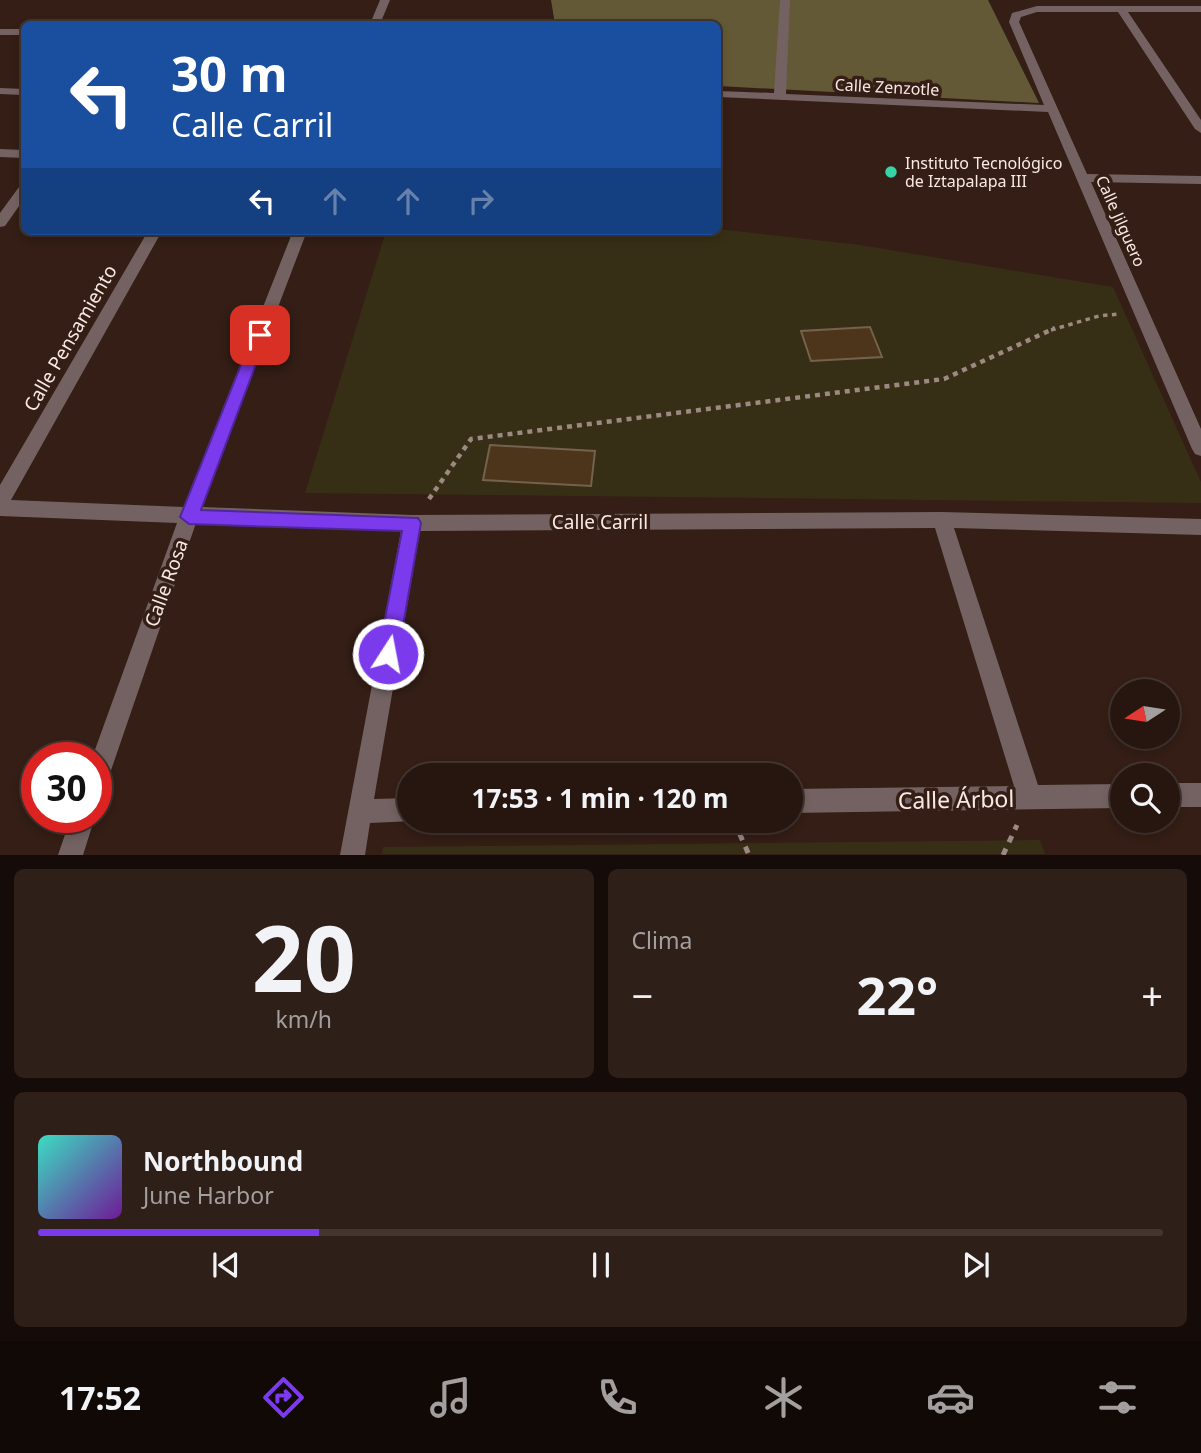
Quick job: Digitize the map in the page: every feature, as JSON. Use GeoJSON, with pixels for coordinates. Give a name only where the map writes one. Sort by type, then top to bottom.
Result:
{"type":"FeatureCollection","features":[{"type":"Feature","properties":{"kind":"street"},"geometry":{"type":"LineString","coordinates":[[376,21],[385,0]]}},
{"type":"Feature","properties":{"kind":"street"},"geometry":{"type":"LineString","coordinates":[[780,97],[785,0]]}},
{"type":"Feature","properties":{"kind":"street"},"geometry":{"type":"LineString","coordinates":[[1121,9],[1201,9]]}},
{"type":"Feature","properties":{"kind":"street"},"geometry":{"type":"LineString","coordinates":[[1121,9],[1201,129]]}},
{"type":"Feature","properties":{"kind":"street","name":"Calle Jilguero"},"geometry":{"type":"LineString","coordinates":[[1121,9],[1024,11],[1016,15],[1014,22],[1201,449]]}},
{"type":"Feature","properties":{"kind":"street"},"geometry":{"type":"LineString","coordinates":[[0,32],[21,32]]}},
{"type":"Feature","properties":{"kind":"street"},"geometry":{"type":"LineString","coordinates":[[0,91],[21,92]]}},
{"type":"Feature","properties":{"kind":"street","name":"Calle Zenzotle"},"geometry":{"type":"LineString","coordinates":[[721,94],[1054,109]]}},
{"type":"Feature","properties":{"kind":"street"},"geometry":{"type":"LineString","coordinates":[[0,153],[21,154]]}},
{"type":"Feature","properties":{"kind":"street"},"geometry":{"type":"LineString","coordinates":[[1082,178],[1201,180]]}},
{"type":"Feature","properties":{"kind":"street"},"geometry":{"type":"LineString","coordinates":[[0,223],[21,194]]}},
{"type":"Feature","properties":{"kind":"street","name":"Calle Pensamiento"},"geometry":{"type":"LineString","coordinates":[[0,502],[153,235]]}},
{"type":"Feature","properties":{"kind":"street","name":"Calle Rosa"},"geometry":{"type":"LineString","coordinates":[[109,742],[189,517],[298,235]]}},
{"type":"Feature","properties":{"kind":"street","name":"Calle Carril"},"geometry":{"type":"LineString","coordinates":[[0,508],[189,517],[412,523],[942,520],[1201,527]]}},
{"type":"Feature","properties":{"kind":"street"},"geometry":{"type":"LineString","coordinates":[[942,520],[1030,799]]}},
{"type":"Feature","properties":{"kind":"street"},"geometry":{"type":"LineString","coordinates":[[352,855],[412,523]]}},
{"type":"Feature","properties":{"kind":"street"},"geometry":{"type":"LineString","coordinates":[[1180,795],[1201,794]]}},
{"type":"Feature","properties":{"kind":"street","name":"Calle Árbol"},"geometry":{"type":"LineString","coordinates":[[803,801],[1110,796]]}},
{"type":"Feature","properties":{"kind":"street"},"geometry":{"type":"LineString","coordinates":[[359,811],[397,810]]}},
{"type":"Feature","properties":{"kind":"street"},"geometry":{"type":"LineString","coordinates":[[69,855],[77,833]]}},
{"type":"Feature","properties":{"kind":"path"},"geometry":{"type":"LineString","coordinates":[[412,523],[471,439],[944,379],[1015,345],[1101,314],[1143,313]]}},
{"type":"Feature","properties":{"kind":"path"},"geometry":{"type":"LineString","coordinates":[[739,833],[749,855]]}},
{"type":"Feature","properties":{"kind":"shaded area"},"geometry":{"type":"Polygon","coordinates":[[[551,0],[988,0],[1039,103],[721,86],[721,21],[554,21],[551,0]]]}},
{"type":"Feature","properties":{"kind":"shaded area"},"geometry":{"type":"Polygon","coordinates":[[[721,229],[860,245],[1113,287],[1201,482],[1201,503],[305,493],[385,235],[721,235],[721,229]]]}},
{"type":"Feature","properties":{"kind":"shaded area"},"geometry":{"type":"Polygon","coordinates":[[[1040,840],[1045,854],[382,854],[383,847],[1040,840]]]}},
{"type":"Feature","properties":{"kind":"building"},"geometry":{"type":"Polygon","coordinates":[[[870,327],[882,357],[811,361],[801,331],[870,327]]]}},
{"type":"Feature","properties":{"kind":"building"},"geometry":{"type":"Polygon","coordinates":[[[490,445],[595,451],[591,486],[483,480],[490,445]]]}},
{"type":"Feature","properties":{"kind":"place","name":"Instituto Tecnológico de Iztapalapa III"},"geometry":{"type":"Point","coordinates":[891,172]}},
{"type":"Feature","properties":{"kind":"route"},"geometry":{"type":"LineString","coordinates":[[260,335],[189,517],[412,523],[388,654]]}}]}
